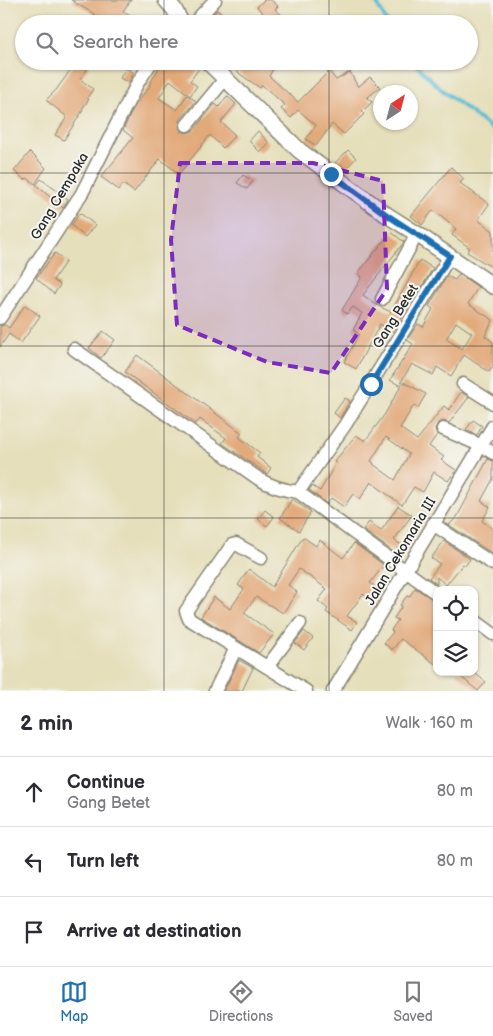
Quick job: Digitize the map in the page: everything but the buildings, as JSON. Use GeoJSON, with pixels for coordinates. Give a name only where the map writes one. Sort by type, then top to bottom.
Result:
{"type":"FeatureCollection","features":[{"type":"Feature","properties":{"kind":"street"},"geometry":{"type":"LineString","coordinates":[[166,0],[178,15]]}},
{"type":"Feature","properties":{"kind":"street"},"geometry":{"type":"LineString","coordinates":[[194,15],[215,0]]}},
{"type":"Feature","properties":{"kind":"street","name":"Gang Cempaka"},"geometry":{"type":"LineString","coordinates":[[0,318],[82,192],[137,84],[146,70]]}},
{"type":"Feature","properties":{"kind":"street"},"geometry":{"type":"LineString","coordinates":[[216,70],[300,151],[392,219],[493,286]]}},
{"type":"Feature","properties":{"kind":"street"},"geometry":{"type":"LineString","coordinates":[[187,125],[225,79]]}},
{"type":"Feature","properties":{"kind":"street"},"geometry":{"type":"LineString","coordinates":[[382,299],[417,234]]}},
{"type":"Feature","properties":{"kind":"street","name":"Gang Betet"},"geometry":{"type":"LineString","coordinates":[[298,492],[345,426],[450,256]]}},
{"type":"Feature","properties":{"kind":"street"},"geometry":{"type":"LineString","coordinates":[[74,349],[259,478],[280,489],[298,492],[433,591]]}},
{"type":"Feature","properties":{"kind":"street"},"geometry":{"type":"LineString","coordinates":[[463,384],[493,403]]}},
{"type":"Feature","properties":{"kind":"street","name":"Jalan Cekomaria III"},"geometry":{"type":"LineString","coordinates":[[333,691],[434,524],[487,450],[493,426]]}},
{"type":"Feature","properties":{"kind":"street"},"geometry":{"type":"LineString","coordinates":[[443,429],[487,450]]}},
{"type":"Feature","properties":{"kind":"street"},"geometry":{"type":"LineString","coordinates":[[434,524],[493,564]]}},
{"type":"Feature","properties":{"kind":"street"},"geometry":{"type":"LineString","coordinates":[[261,558],[236,544],[232,545],[186,611],[189,619],[306,691]]}},
{"type":"Feature","properties":{"kind":"street"},"geometry":{"type":"LineString","coordinates":[[267,667],[300,623]]}},
{"type":"Feature","properties":{"kind":"street"},"geometry":{"type":"LineString","coordinates":[[478,623],[493,634]]}},
{"type":"Feature","properties":{"kind":"street"},"geometry":{"type":"LineString","coordinates":[[215,691],[236,648]]}},
{"type":"Feature","properties":{"kind":"highlighted area"},"geometry":{"type":"Polygon","coordinates":[[[180,163],[313,163],[383,181],[387,289],[331,373],[267,362],[177,325],[171,240],[180,163]]]}},
{"type":"Feature","properties":{"kind":"waterway"},"geometry":{"type":"LineString","coordinates":[[375,0],[383,15]]}},
{"type":"Feature","properties":{"kind":"waterway"},"geometry":{"type":"LineString","coordinates":[[421,70],[441,89],[493,130]]}},
{"type":"Feature","properties":{"kind":"route"},"geometry":{"type":"LineString","coordinates":[[331,174],[387,215],[450,256],[371,384]]}}]}
